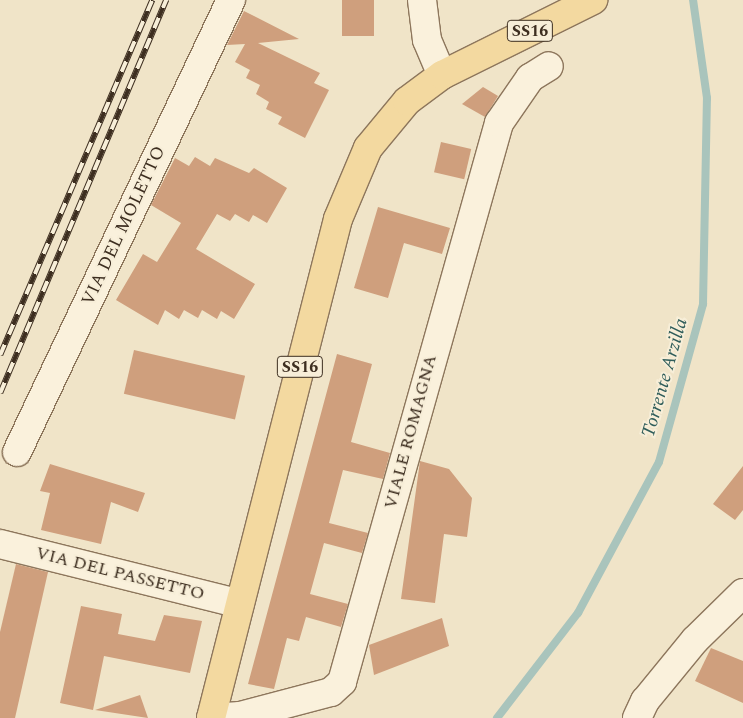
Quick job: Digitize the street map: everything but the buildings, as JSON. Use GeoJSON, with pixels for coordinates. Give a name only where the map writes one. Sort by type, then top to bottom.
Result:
{"type":"FeatureCollection","features":[{"type":"Feature","properties":{"kind":"main road","name":"VIALE ROMAGNA"},"geometry":{"type":"LineString","coordinates":[[211,718],[338,219],[368,148],[407,101],[442,75],[466,61],[593,0]]}},
{"type":"Feature","properties":{"kind":"street","name":"VIA DEL MOLETTO"},"geometry":{"type":"LineString","coordinates":[[17,452],[231,0]]}},
{"type":"Feature","properties":{"kind":"street"},"geometry":{"type":"LineString","coordinates":[[422,0],[427,40],[442,75]]}},
{"type":"Feature","properties":{"kind":"street","name":"VIALE ROMAGNA"},"geometry":{"type":"LineString","coordinates":[[211,718],[240,716],[332,692],[342,682],[499,122],[530,78],[549,66]]}},
{"type":"Feature","properties":{"kind":"street","name":"VIA DEL PASSETTO"},"geometry":{"type":"LineString","coordinates":[[0,544],[240,604]]}},
{"type":"Feature","properties":{"kind":"street"},"geometry":{"type":"LineString","coordinates":[[637,718],[646,700],[696,640],[743,593]]}},
{"type":"Feature","properties":{"kind":"waterway","name":"Torrente Arzilla"},"geometry":{"type":"LineString","coordinates":[[497,718],[578,613],[659,462],[703,304],[707,98],[693,0]]}},
{"type":"Feature","properties":{"kind":"railway"},"geometry":{"type":"LineString","coordinates":[[0,355],[152,0]]}},
{"type":"Feature","properties":{"kind":"railway"},"geometry":{"type":"LineString","coordinates":[[0,393],[166,0]]}}]}
